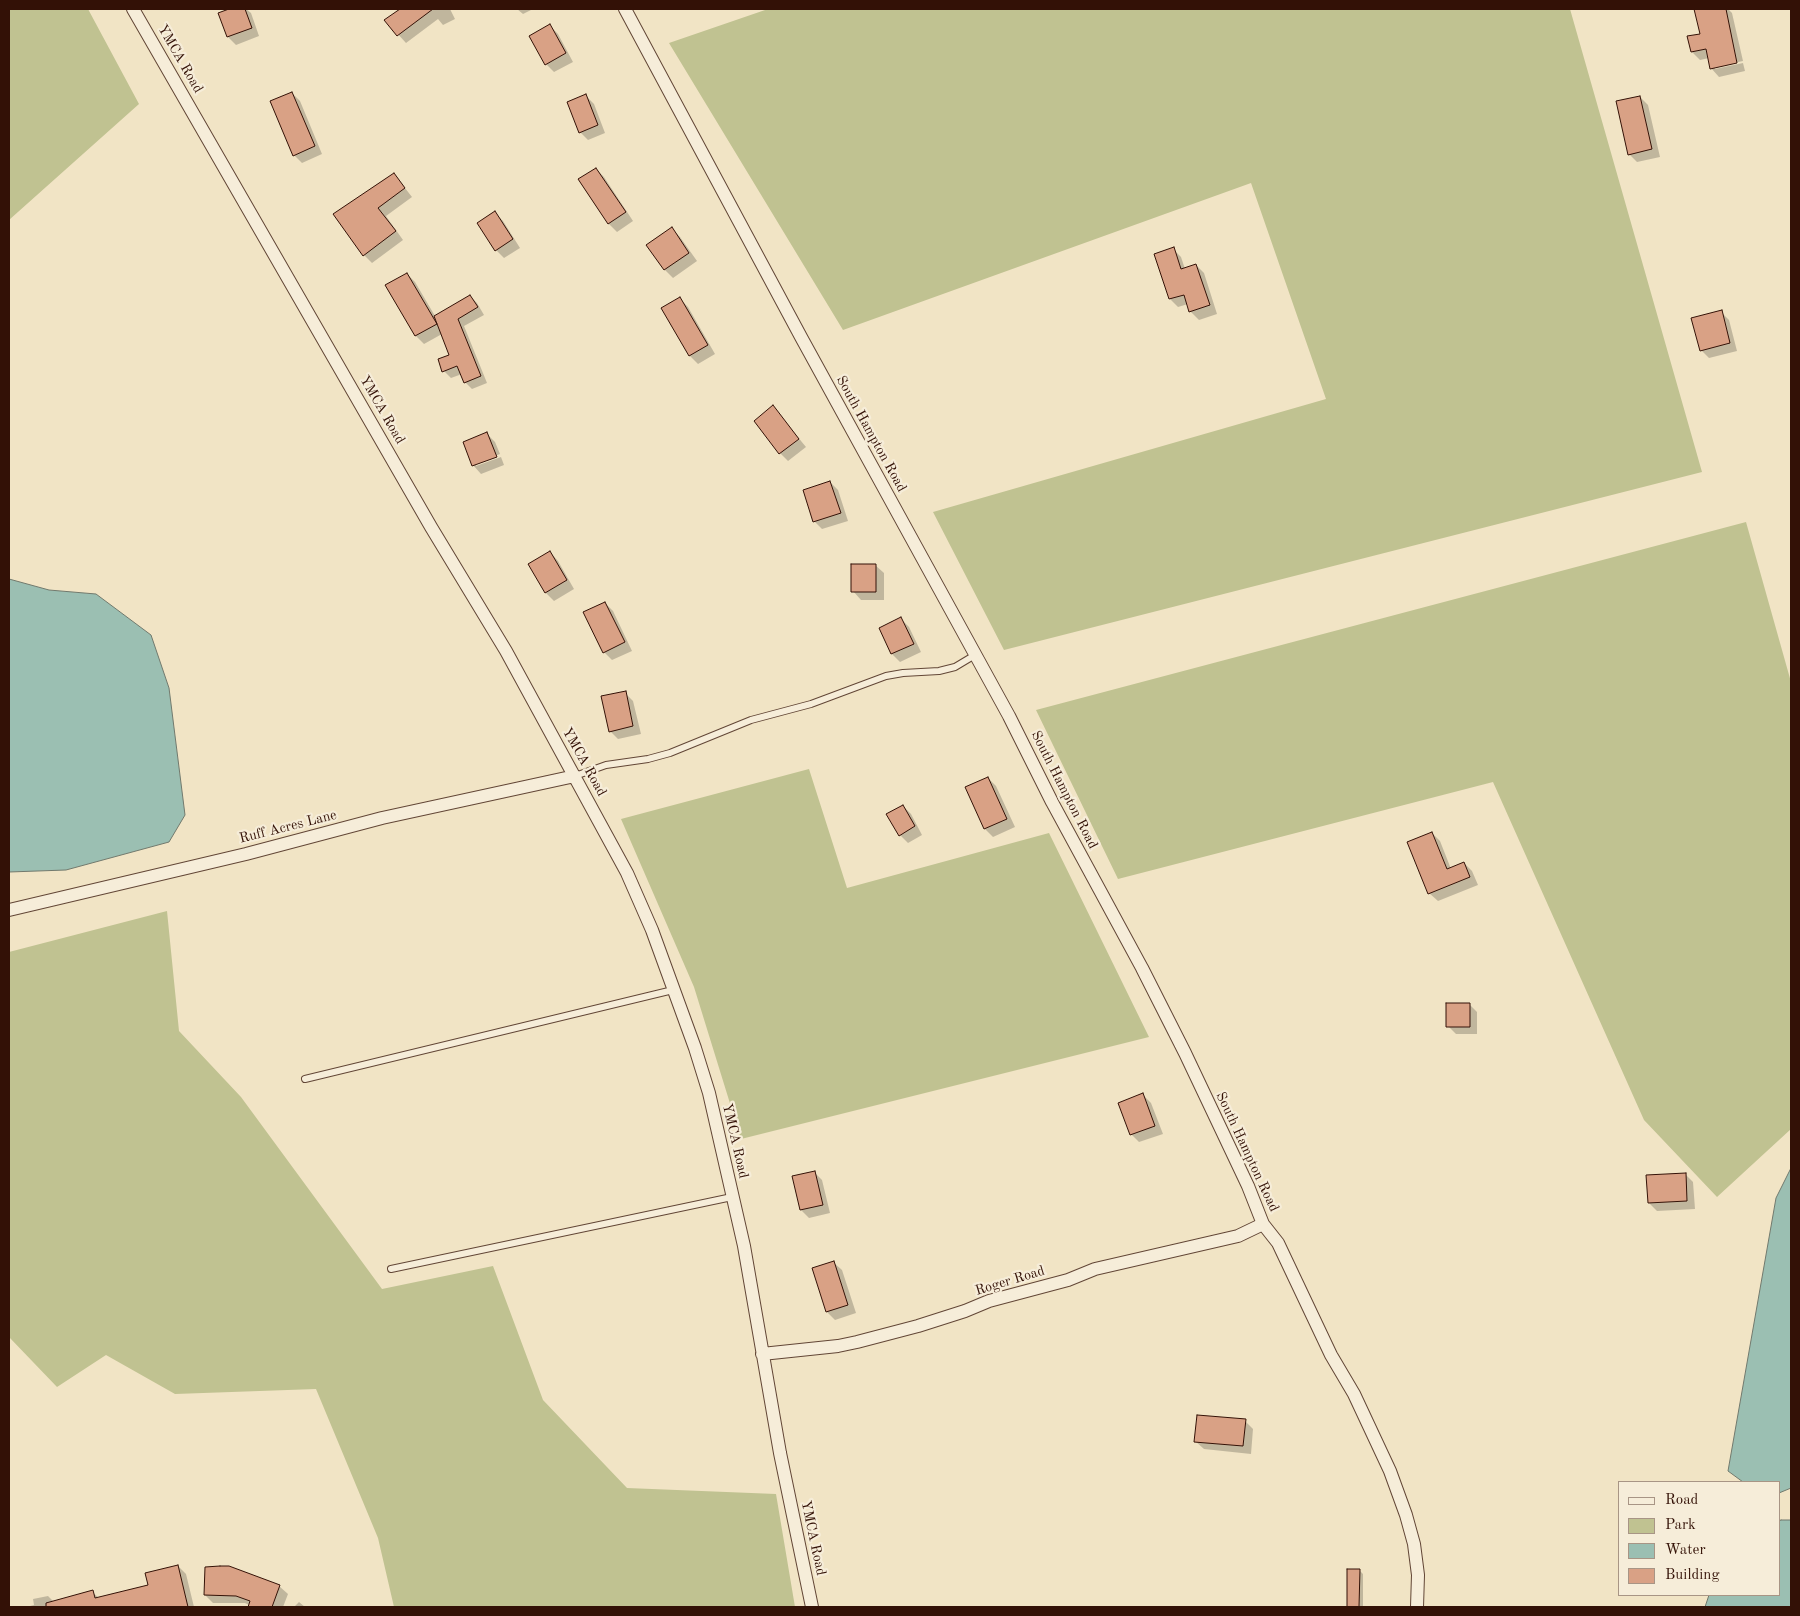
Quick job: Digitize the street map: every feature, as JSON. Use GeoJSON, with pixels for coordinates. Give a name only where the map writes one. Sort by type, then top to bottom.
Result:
{"type":"FeatureCollection","features":[{"type":"Feature","properties":{"kind":"street","name":"YMCA Road"},"geometry":{"type":"LineString","coordinates":[[134,9],[431,527],[506,651],[627,873],[652,930],[709,1093],[744,1246],[780,1453],[812,1607]]}},
{"type":"Feature","properties":{"kind":"street","name":"South Hampton Road"},"geometry":{"type":"LineString","coordinates":[[625,9],[796,328],[1009,716],[1052,802],[1185,1053],[1248,1186],[1263,1224],[1278,1243],[1332,1354],[1354,1394],[1390,1471],[1414,1544],[1418,1575],[1417,1607]]}},
{"type":"Feature","properties":{"kind":"street","name":"Ruff Acres Lane"},"geometry":{"type":"LineString","coordinates":[[9,910],[246,854],[382,818],[575,776]]}},
{"type":"Feature","properties":{"kind":"street","name":"Roger Road"},"geometry":{"type":"LineString","coordinates":[[762,1354],[838,1346],[857,1342],[926,1324],[989,1302],[1068,1280],[1095,1270],[1238,1236],[1263,1224]]}},
{"type":"Feature","properties":{"kind":"lane"},"geometry":{"type":"LineString","coordinates":[[575,776],[606,765],[648,759],[670,753],[751,720],[811,704],[886,676],[939,671],[955,667],[975,655]]}},
{"type":"Feature","properties":{"kind":"lane"},"geometry":{"type":"LineString","coordinates":[[305,1079],[674,990]]}},
{"type":"Feature","properties":{"kind":"lane"},"geometry":{"type":"LineString","coordinates":[[392,1269],[732,1197]]}},
{"type":"Feature","properties":{"kind":"green space"},"geometry":{"type":"Polygon","coordinates":[[[9,9],[88,9],[139,104],[9,220],[9,9]]]}},
{"type":"Feature","properties":{"kind":"green space"},"geometry":{"type":"Polygon","coordinates":[[[768,9],[1570,9],[1702,472],[1004,650],[933,512],[1326,399],[1251,183],[843,330],[669,43],[768,9]]]}},
{"type":"Feature","properties":{"kind":"green space"},"geometry":{"type":"Polygon","coordinates":[[[1746,522],[1791,682],[1791,1129],[1717,1197],[1644,1120],[1493,782],[1118,879],[1036,710],[1746,522]]]}},
{"type":"Feature","properties":{"kind":"green space"},"geometry":{"type":"Polygon","coordinates":[[[809,769],[847,888],[1049,833],[1149,1037],[741,1139],[694,987],[621,819],[809,769]]]}},
{"type":"Feature","properties":{"kind":"green space"},"geometry":{"type":"Polygon","coordinates":[[[167,911],[179,1031],[241,1097],[382,1289],[493,1266],[543,1400],[627,1488],[776,1494],[795,1607],[394,1607],[378,1538],[316,1389],[175,1394],[106,1355],[57,1387],[9,1337],[9,952],[167,911]]]}},
{"type":"Feature","properties":{"kind":"water"},"geometry":{"type":"Polygon","coordinates":[[[9,579],[49,590],[96,594],[151,635],[169,688],[185,815],[169,842],[66,870],[9,872],[9,579]]]}},
{"type":"Feature","properties":{"kind":"water"},"geometry":{"type":"Polygon","coordinates":[[[1791,1168],[1791,1488],[1780,1493],[1780,1481],[1742,1481],[1728,1471],[1776,1198],[1791,1168]]]}},
{"type":"Feature","properties":{"kind":"water"},"geometry":{"type":"Polygon","coordinates":[[[1780,1520],[1791,1520],[1791,1607],[1705,1607],[1709,1596],[1780,1596],[1780,1520]]]}},
{"type":"Feature","properties":{"kind":"building"},"geometry":{"type":"Polygon","coordinates":[[[229,9],[245,9],[252,28],[227,37],[218,13],[229,9]]]}},
{"type":"Feature","properties":{"kind":"building"},"geometry":{"type":"Polygon","coordinates":[[[400,9],[433,9],[397,36],[384,20],[400,9]]]}},
{"type":"Feature","properties":{"kind":"building"},"geometry":{"type":"Polygon","coordinates":[[[1694,9],[1726,9],[1737,63],[1710,69],[1706,49],[1691,52],[1687,36],[1700,34],[1694,9]]]}},
{"type":"Feature","properties":{"kind":"building"},"geometry":{"type":"Polygon","coordinates":[[[550,24],[566,53],[545,65],[529,36],[550,24]]]}},
{"type":"Feature","properties":{"kind":"building"},"geometry":{"type":"Polygon","coordinates":[[[292,92],[315,146],[293,156],[270,101],[292,92]]]}},
{"type":"Feature","properties":{"kind":"building"},"geometry":{"type":"Polygon","coordinates":[[[586,94],[598,125],[579,133],[567,102],[586,94]]]}},
{"type":"Feature","properties":{"kind":"building"},"geometry":{"type":"Polygon","coordinates":[[[1640,96],[1652,149],[1628,155],[1616,101],[1640,96]]]}},
{"type":"Feature","properties":{"kind":"building"},"geometry":{"type":"Polygon","coordinates":[[[596,168],[626,212],[608,224],[578,179],[596,168]]]}},
{"type":"Feature","properties":{"kind":"building"},"geometry":{"type":"Polygon","coordinates":[[[394,173],[405,188],[378,208],[396,231],[363,256],[333,214],[394,173]]]}},
{"type":"Feature","properties":{"kind":"building"},"geometry":{"type":"Polygon","coordinates":[[[495,211],[513,239],[495,251],[477,223],[495,211]]]}},
{"type":"Feature","properties":{"kind":"building"},"geometry":{"type":"Polygon","coordinates":[[[672,227],[689,253],[664,270],[646,245],[672,227]]]}},
{"type":"Feature","properties":{"kind":"building"},"geometry":{"type":"Polygon","coordinates":[[[1174,247],[1181,269],[1196,264],[1210,305],[1189,312],[1184,295],[1169,299],[1154,254],[1174,247]]]}},
{"type":"Feature","properties":{"kind":"building"},"geometry":{"type":"Polygon","coordinates":[[[407,273],[437,324],[415,336],[385,285],[407,273]]]}},
{"type":"Feature","properties":{"kind":"building"},"geometry":{"type":"Polygon","coordinates":[[[470,295],[478,307],[458,319],[481,376],[464,383],[457,366],[442,372],[438,359],[449,355],[434,316],[470,295]]]}},
{"type":"Feature","properties":{"kind":"building"},"geometry":{"type":"Polygon","coordinates":[[[680,297],[708,345],[689,356],[661,308],[680,297]]]}},
{"type":"Feature","properties":{"kind":"building"},"geometry":{"type":"Polygon","coordinates":[[[1722,310],[1730,343],[1700,351],[1691,318],[1722,310]]]}},
{"type":"Feature","properties":{"kind":"building"},"geometry":{"type":"Polygon","coordinates":[[[773,405],[799,439],[779,454],[754,421],[773,405]]]}},
{"type":"Feature","properties":{"kind":"building"},"geometry":{"type":"Polygon","coordinates":[[[487,432],[497,457],[472,466],[463,442],[487,432]]]}},
{"type":"Feature","properties":{"kind":"building"},"geometry":{"type":"Polygon","coordinates":[[[830,481],[841,513],[813,522],[803,490],[830,481]]]}},
{"type":"Feature","properties":{"kind":"building"},"geometry":{"type":"Polygon","coordinates":[[[550,551],[567,580],[545,593],[528,564],[550,551]]]}},
{"type":"Feature","properties":{"kind":"building"},"geometry":{"type":"Polygon","coordinates":[[[851,564],[876,564],[876,592],[851,592],[851,564]]]}},
{"type":"Feature","properties":{"kind":"building"},"geometry":{"type":"Polygon","coordinates":[[[605,602],[625,642],[603,653],[583,612],[605,602]]]}},
{"type":"Feature","properties":{"kind":"building"},"geometry":{"type":"Polygon","coordinates":[[[901,617],[914,644],[891,654],[879,628],[901,617]]]}},
{"type":"Feature","properties":{"kind":"building"},"geometry":{"type":"Polygon","coordinates":[[[626,691],[633,726],[609,732],[601,696],[626,691]]]}},
{"type":"Feature","properties":{"kind":"building"},"geometry":{"type":"Polygon","coordinates":[[[988,777],[1007,819],[984,829],[965,787],[988,777]]]}},
{"type":"Feature","properties":{"kind":"building"},"geometry":{"type":"Polygon","coordinates":[[[903,805],[915,826],[899,836],[886,814],[903,805]]]}},
{"type":"Feature","properties":{"kind":"building"},"geometry":{"type":"Polygon","coordinates":[[[1432,832],[1447,869],[1464,862],[1470,877],[1428,894],[1407,842],[1432,832]]]}},
{"type":"Feature","properties":{"kind":"building"},"geometry":{"type":"Polygon","coordinates":[[[1446,1003],[1470,1003],[1470,1027],[1446,1027],[1446,1003]]]}},
{"type":"Feature","properties":{"kind":"building"},"geometry":{"type":"Polygon","coordinates":[[[1143,1093],[1155,1126],[1130,1135],[1118,1103],[1143,1093]]]}},
{"type":"Feature","properties":{"kind":"building"},"geometry":{"type":"Polygon","coordinates":[[[815,1171],[823,1205],[800,1210],[792,1176],[815,1171]]]}},
{"type":"Feature","properties":{"kind":"building"},"geometry":{"type":"Polygon","coordinates":[[[1686,1173],[1687,1201],[1648,1203],[1646,1175],[1686,1173]]]}},
{"type":"Feature","properties":{"kind":"building"},"geometry":{"type":"Polygon","coordinates":[[[834,1261],[848,1305],[826,1312],[812,1268],[834,1261]]]}},
{"type":"Feature","properties":{"kind":"building"},"geometry":{"type":"Polygon","coordinates":[[[1197,1415],[1246,1419],[1243,1446],[1194,1442],[1197,1415]]]}},
{"type":"Feature","properties":{"kind":"building"},"geometry":{"type":"Polygon","coordinates":[[[178,1565],[188,1607],[46,1607],[46,1603],[93,1590],[95,1598],[148,1585],[145,1573],[178,1565]]]}},
{"type":"Feature","properties":{"kind":"building"},"geometry":{"type":"Polygon","coordinates":[[[229,1566],[280,1585],[272,1607],[248,1607],[250,1601],[236,1596],[204,1595],[205,1567],[229,1566]]]}},
{"type":"Feature","properties":{"kind":"building"},"geometry":{"type":"Polygon","coordinates":[[[1347,1569],[1360,1569],[1359,1607],[1347,1607],[1347,1569]]]}}]}
